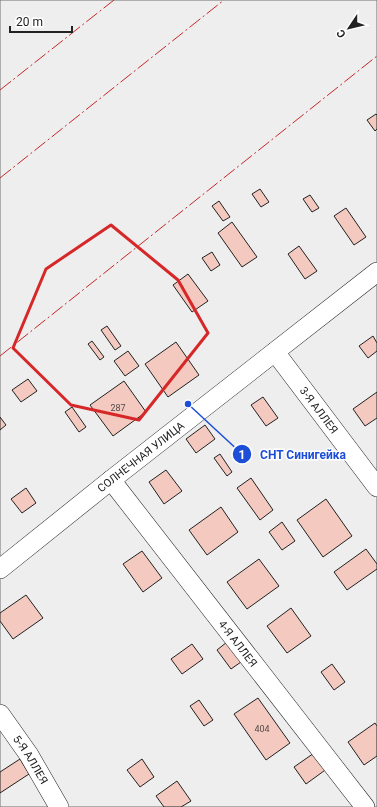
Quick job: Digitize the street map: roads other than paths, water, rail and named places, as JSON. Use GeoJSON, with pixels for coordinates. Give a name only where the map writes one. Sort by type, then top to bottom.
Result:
{"type":"FeatureCollection","features":[{"type":"Feature","properties":{"kind":"street","name":"СОЛНЕЧНАЯ УЛИЦА"},"geometry":{"type":"LineString","coordinates":[[0,569],[111,480],[377,272]]}},
{"type":"Feature","properties":{"kind":"street","name":"3-Я АЛЛЕЯ"},"geometry":{"type":"LineString","coordinates":[[275,352],[377,487]]}},
{"type":"Feature","properties":{"kind":"street","name":"4-Я АЛЛЕЯ"},"geometry":{"type":"LineString","coordinates":[[111,480],[365,807]]}},
{"type":"Feature","properties":{"kind":"street","name":"5-Я АЛЛЕЯ"},"geometry":{"type":"LineString","coordinates":[[0,714],[29,755],[59,807]]}},
{"type":"Feature","properties":{"kind":"place","name":"СНТ Синигейка"},"geometry":{"type":"Point","coordinates":[188,404]}}]}
